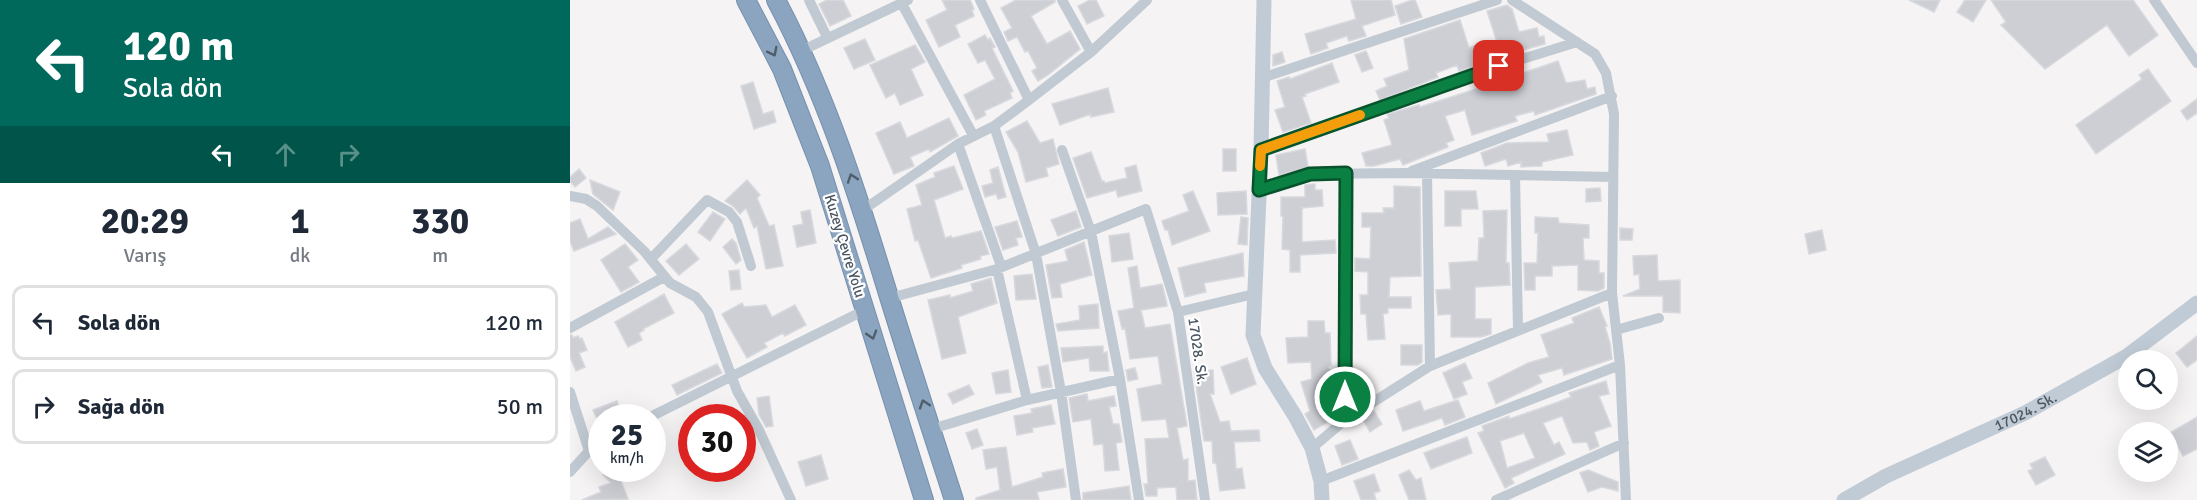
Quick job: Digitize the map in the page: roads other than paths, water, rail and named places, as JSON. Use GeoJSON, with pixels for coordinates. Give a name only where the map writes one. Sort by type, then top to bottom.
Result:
{"type":"FeatureCollection","features":[{"type":"Feature","properties":{"kind":"highway","name":"Kuzey Çevre Yolu"},"geometry":{"type":"LineString","coordinates":[[746,0],[782,69],[820,166],[924,500]]}},
{"type":"Feature","properties":{"kind":"highway","name":"Kuzey Çevre Yolu"},"geometry":{"type":"LineString","coordinates":[[776,0],[830,115],[863,210],[954,500]]}},
{"type":"Feature","properties":{"kind":"street"},"geometry":{"type":"LineString","coordinates":[[809,0],[827,37]]}},
{"type":"Feature","properties":{"kind":"street"},"geometry":{"type":"LineString","coordinates":[[980,0],[1029,100]]}},
{"type":"Feature","properties":{"kind":"street"},"geometry":{"type":"LineString","coordinates":[[1062,0],[1091,52]]}},
{"type":"Feature","properties":{"kind":"street"},"geometry":{"type":"LineString","coordinates":[[863,210],[958,144],[994,126],[1091,52],[1147,0]]}},
{"type":"Feature","properties":{"kind":"street"},"geometry":{"type":"LineString","coordinates":[[1264,0],[1261,150],[1253,335],[1265,368],[1296,416],[1312,448],[1321,481],[1322,500]]}},
{"type":"Feature","properties":{"kind":"street"},"geometry":{"type":"LineString","coordinates":[[1262,78],[1497,0]]}},
{"type":"Feature","properties":{"kind":"street"},"geometry":{"type":"LineString","coordinates":[[1512,0],[1595,54],[1606,73],[1612,96],[1614,114],[1612,293],[1620,365],[1626,500]]}},
{"type":"Feature","properties":{"kind":"street"},"geometry":{"type":"LineString","coordinates":[[2154,0],[2197,63]]}},
{"type":"Feature","properties":{"kind":"street"},"geometry":{"type":"LineString","coordinates":[[801,51],[905,2],[973,135]]}},
{"type":"Feature","properties":{"kind":"street"},"geometry":{"type":"LineString","coordinates":[[1261,150],[1480,72],[1577,42]]}},
{"type":"Feature","properties":{"kind":"street"},"geometry":{"type":"LineString","coordinates":[[1406,173],[1612,96]]}},
{"type":"Feature","properties":{"kind":"street"},"geometry":{"type":"LineString","coordinates":[[994,126],[1036,254],[1061,392],[1076,500]]}},
{"type":"Feature","properties":{"kind":"street"},"geometry":{"type":"LineString","coordinates":[[958,144],[999,268],[1027,400]]}},
{"type":"Feature","properties":{"kind":"street"},"geometry":{"type":"LineString","coordinates":[[1062,150],[1091,232],[1120,379],[1139,500]]}},
{"type":"Feature","properties":{"kind":"street"},"geometry":{"type":"LineString","coordinates":[[1345,420],[1346,173]]}},
{"type":"Feature","properties":{"kind":"street"},"geometry":{"type":"LineString","coordinates":[[1259,190],[1310,174],[1406,173],[1613,177]]}},
{"type":"Feature","properties":{"kind":"street"},"geometry":{"type":"LineString","coordinates":[[1427,174],[1430,366]]}},
{"type":"Feature","properties":{"kind":"street"},"geometry":{"type":"LineString","coordinates":[[1515,175],[1518,330]]}},
{"type":"Feature","properties":{"kind":"street"},"geometry":{"type":"LineString","coordinates":[[570,196],[586,199],[597,206],[651,259],[670,283],[696,297],[708,312],[737,391],[759,430],[791,500]]}},
{"type":"Feature","properties":{"kind":"street"},"geometry":{"type":"LineString","coordinates":[[651,259],[706,200],[729,212],[737,222],[752,266]]}},
{"type":"Feature","properties":{"kind":"street","name":"17028. Sk."},"geometry":{"type":"LineString","coordinates":[[1091,232],[1146,209],[1178,312],[1205,500]]}},
{"type":"Feature","properties":{"kind":"street"},"geometry":{"type":"LineString","coordinates":[[890,298],[999,268],[1091,232]]}},
{"type":"Feature","properties":{"kind":"street"},"geometry":{"type":"LineString","coordinates":[[570,328],[664,277]]}},
{"type":"Feature","properties":{"kind":"street"},"geometry":{"type":"LineString","coordinates":[[1312,448],[1345,420],[1430,366],[1612,293]]}},
{"type":"Feature","properties":{"kind":"street"},"geometry":{"type":"LineString","coordinates":[[1178,312],[1254,294]]}},
{"type":"Feature","properties":{"kind":"street","name":"17024. Sk."},"geometry":{"type":"LineString","coordinates":[[1844,500],[1886,476],[2025,413],[2127,356],[2197,303]]}},
{"type":"Feature","properties":{"kind":"street"},"geometry":{"type":"LineString","coordinates":[[666,409],[865,310]]}},
{"type":"Feature","properties":{"kind":"street"},"geometry":{"type":"LineString","coordinates":[[1617,330],[1659,318]]}},
{"type":"Feature","properties":{"kind":"street"},"geometry":{"type":"LineString","coordinates":[[1321,481],[1620,365]]}},
{"type":"Feature","properties":{"kind":"street"},"geometry":{"type":"LineString","coordinates":[[932,429],[1027,400],[1120,379]]}},
{"type":"Feature","properties":{"kind":"street"},"geometry":{"type":"LineString","coordinates":[[570,392],[588,448]]}},
{"type":"Feature","properties":{"kind":"street"},"geometry":{"type":"LineString","coordinates":[[1496,500],[1624,443]]}},
{"type":"Feature","properties":{"kind":"street"},"geometry":{"type":"LineString","coordinates":[[570,472],[588,452]]}}]}
